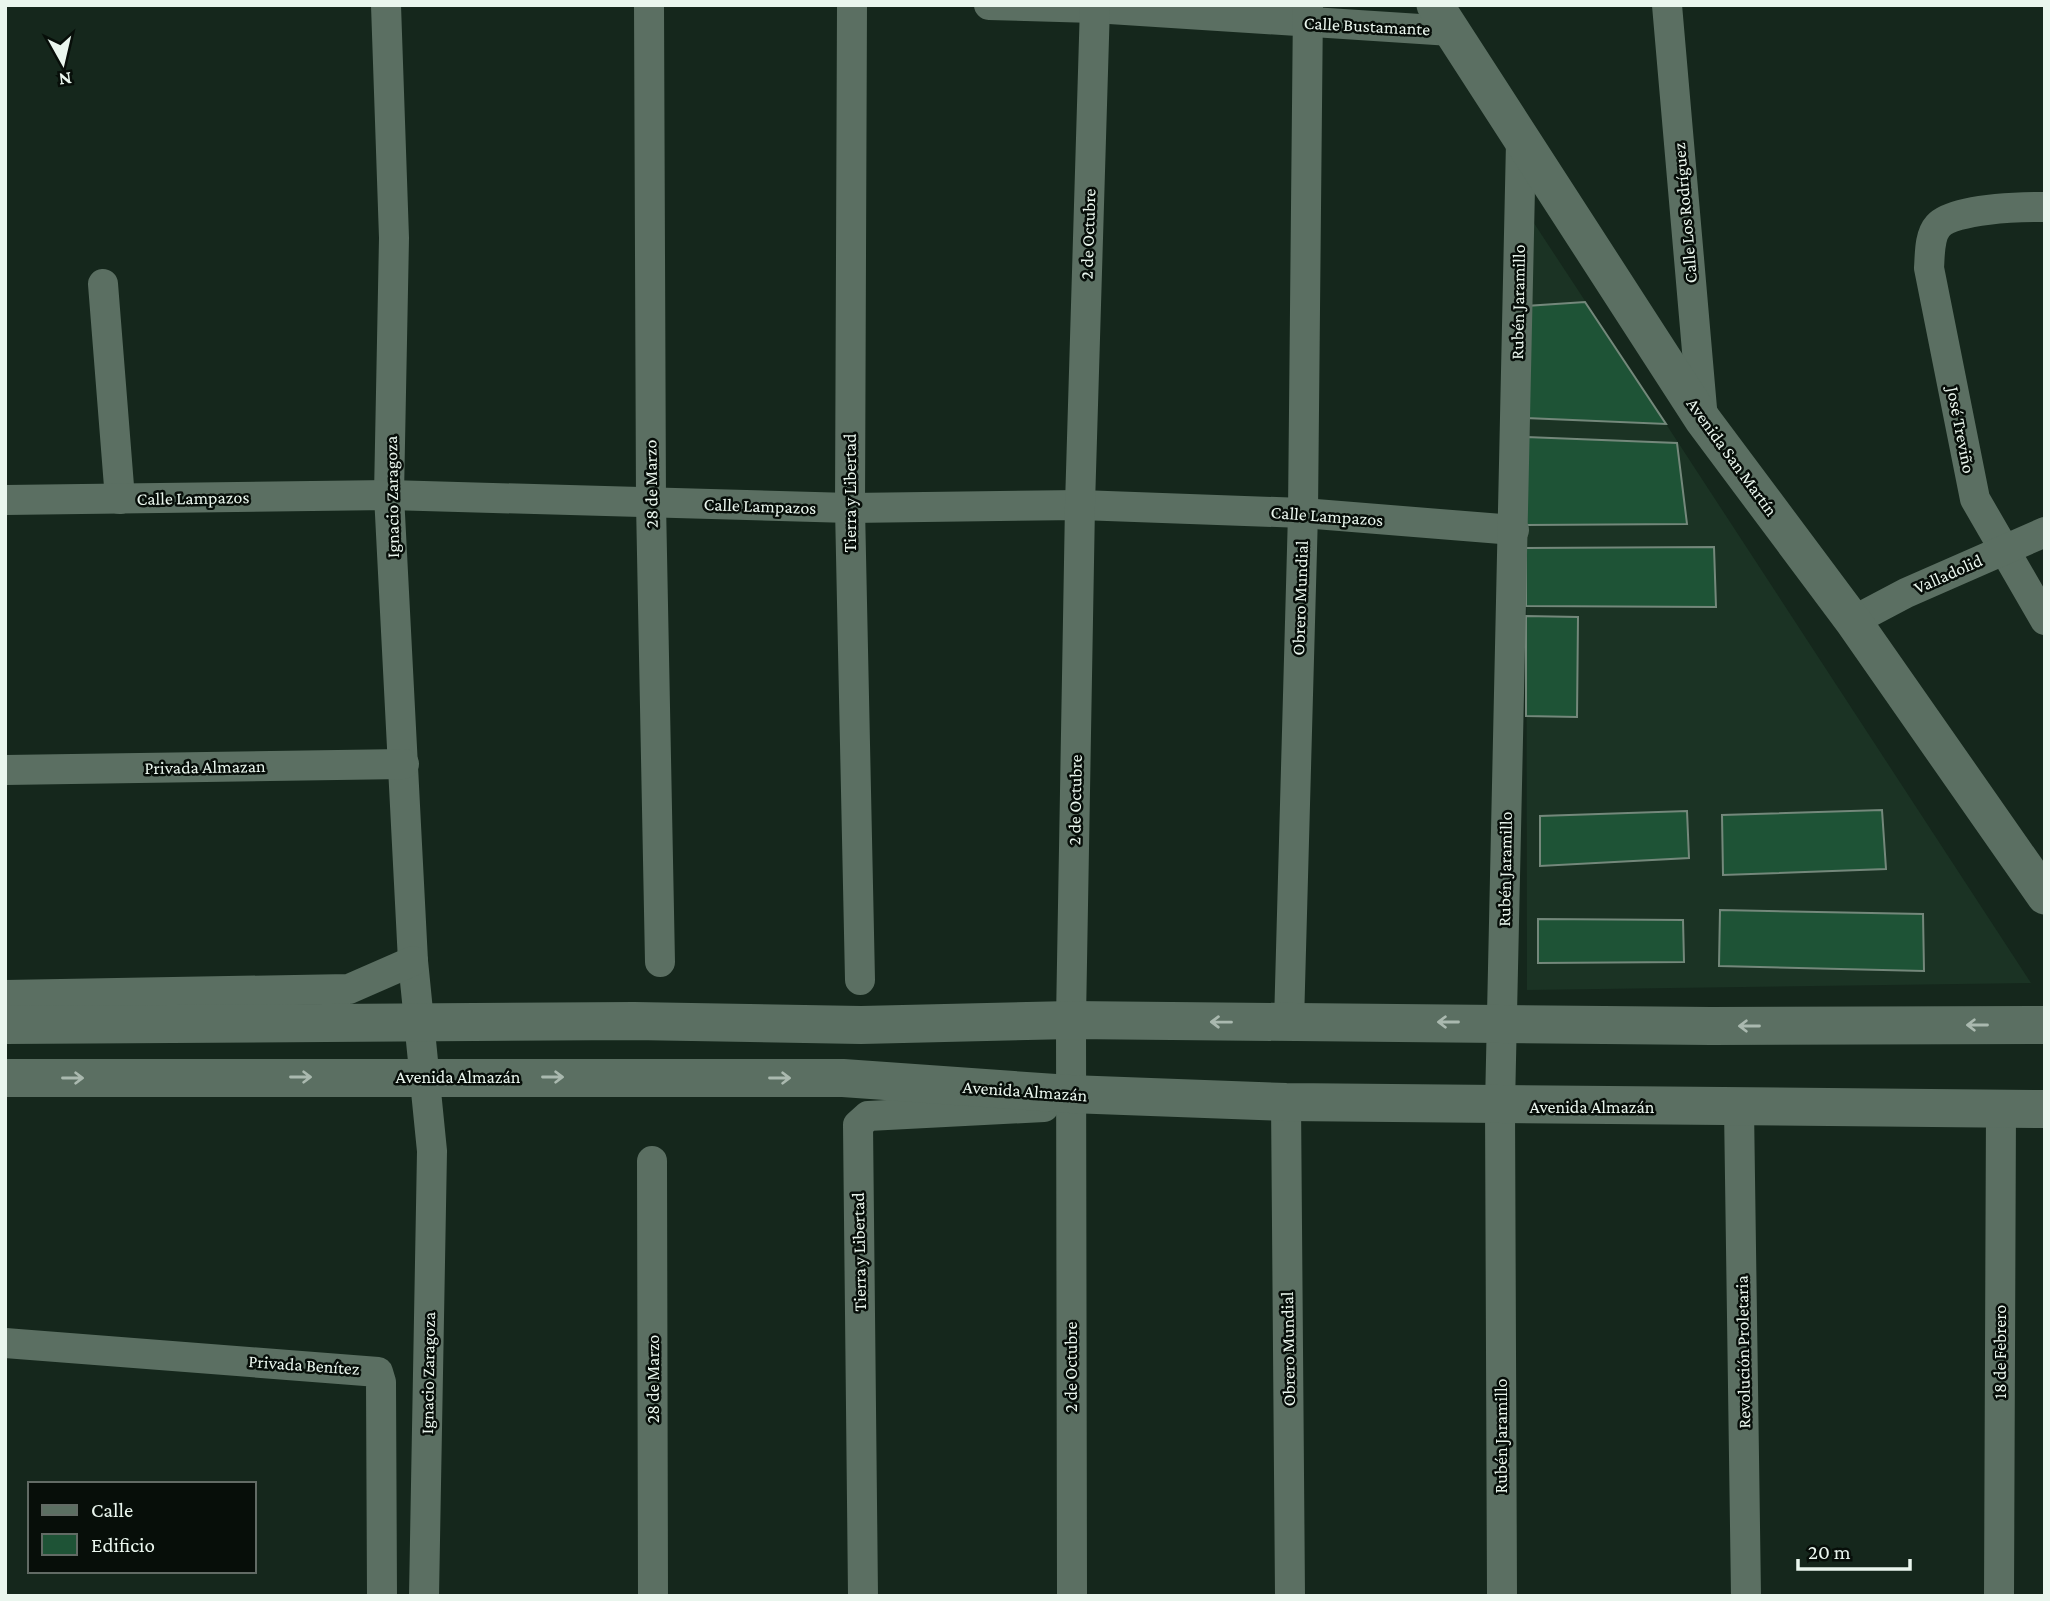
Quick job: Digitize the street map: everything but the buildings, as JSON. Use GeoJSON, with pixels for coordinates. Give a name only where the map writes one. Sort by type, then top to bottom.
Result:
{"type":"FeatureCollection","features":[{"type":"Feature","properties":{"kind":"main road"},"geometry":{"type":"LineString","coordinates":[[5,1025],[620,1021],[861,1025],[1070,1020],[1712,1026],[2045,1025]]}},
{"type":"Feature","properties":{"kind":"main road","name":"Avenida Almazán"},"geometry":{"type":"LineString","coordinates":[[5,1078],[843,1078],[1070,1100],[2045,1109]]}},
{"type":"Feature","properties":{"kind":"street","name":"Ignacio Zaragoza"},"geometry":{"type":"LineString","coordinates":[[386,5],[394,238],[389,495],[414,974],[432,1151],[424,1596]]}},
{"type":"Feature","properties":{"kind":"street","name":"28 de Marzo"},"geometry":{"type":"LineString","coordinates":[[649,5],[651,503],[660,962]]}},
{"type":"Feature","properties":{"kind":"street","name":"Tierra y Libertad"},"geometry":{"type":"LineString","coordinates":[[852,5],[850,508],[860,980]]}},
{"type":"Feature","properties":{"kind":"street","name":"Calle Bustamante"},"geometry":{"type":"LineString","coordinates":[[989,5],[1443,18]]}},
{"type":"Feature","properties":{"kind":"street","name":"Calle Los Rodríguez"},"geometry":{"type":"LineString","coordinates":[[1667,5],[1703,420]]}},
{"type":"Feature","properties":{"kind":"street","name":"2 de Octubre"},"geometry":{"type":"LineString","coordinates":[[1072,1596],[1070,1020],[1080,505],[1095,7]]}},
{"type":"Feature","properties":{"kind":"street","name":"Obrero Mundial"},"geometry":{"type":"LineString","coordinates":[[1289,1023],[1303,513],[1308,14]]}},
{"type":"Feature","properties":{"kind":"street","name":"Avenida San Martín"},"geometry":{"type":"LineString","coordinates":[[1443,18],[1703,420],[1853,621],[2045,896]]}},
{"type":"Feature","properties":{"kind":"street","name":"Rubén Jaramillo"},"geometry":{"type":"LineString","coordinates":[[1502,1596],[1500,1106],[1521,142]]}},
{"type":"Feature","properties":{"kind":"street","name":"José Treviño"},"geometry":{"type":"LineString","coordinates":[[2045,207],[1975,212],[1938,225],[1931,244],[1929,268],[1975,499],[2045,620]]}},
{"type":"Feature","properties":{"kind":"street"},"geometry":{"type":"LineString","coordinates":[[103,284],[120,499]]}},
{"type":"Feature","properties":{"kind":"street","name":"Calle Lampazos"},"geometry":{"type":"LineString","coordinates":[[5,500],[389,495],[850,508],[1080,505],[1303,513],[1514,530]]}},
{"type":"Feature","properties":{"kind":"street","name":"Valladolid"},"geometry":{"type":"LineString","coordinates":[[1853,621],[1906,593],[2045,532]]}},
{"type":"Feature","properties":{"kind":"street","name":"Privada Almazan"},"geometry":{"type":"LineString","coordinates":[[5,770],[404,764]]}},
{"type":"Feature","properties":{"kind":"street"},"geometry":{"type":"LineString","coordinates":[[5,995],[349,989],[378,979],[414,974]]}},
{"type":"Feature","properties":{"kind":"street","name":"Tierra y Libertad"},"geometry":{"type":"LineString","coordinates":[[863,1596],[858,1125],[869,1116],[1070,1100]]}},
{"type":"Feature","properties":{"kind":"street","name":"Obrero Mundial"},"geometry":{"type":"LineString","coordinates":[[1286,1102],[1290,1596]]}},
{"type":"Feature","properties":{"kind":"street","name":"Revolución Proletaria"},"geometry":{"type":"LineString","coordinates":[[1739,1108],[1746,1596]]}},
{"type":"Feature","properties":{"kind":"street","name":"18 de Febrero"},"geometry":{"type":"LineString","coordinates":[[1999,1596],[2001,1108]]}},
{"type":"Feature","properties":{"kind":"street","name":"28 de Marzo"},"geometry":{"type":"LineString","coordinates":[[652,1161],[653,1596]]}},
{"type":"Feature","properties":{"kind":"street","name":"Privada Benítez"},"geometry":{"type":"LineString","coordinates":[[5,1343],[378,1372],[381,1382],[382,1596]]}},
{"type":"Feature","properties":{"kind":"shaded area"},"geometry":{"type":"Polygon","coordinates":[[[1526,211],[1666,424],[2031,983],[1527,990],[1526,211]]]}}]}
